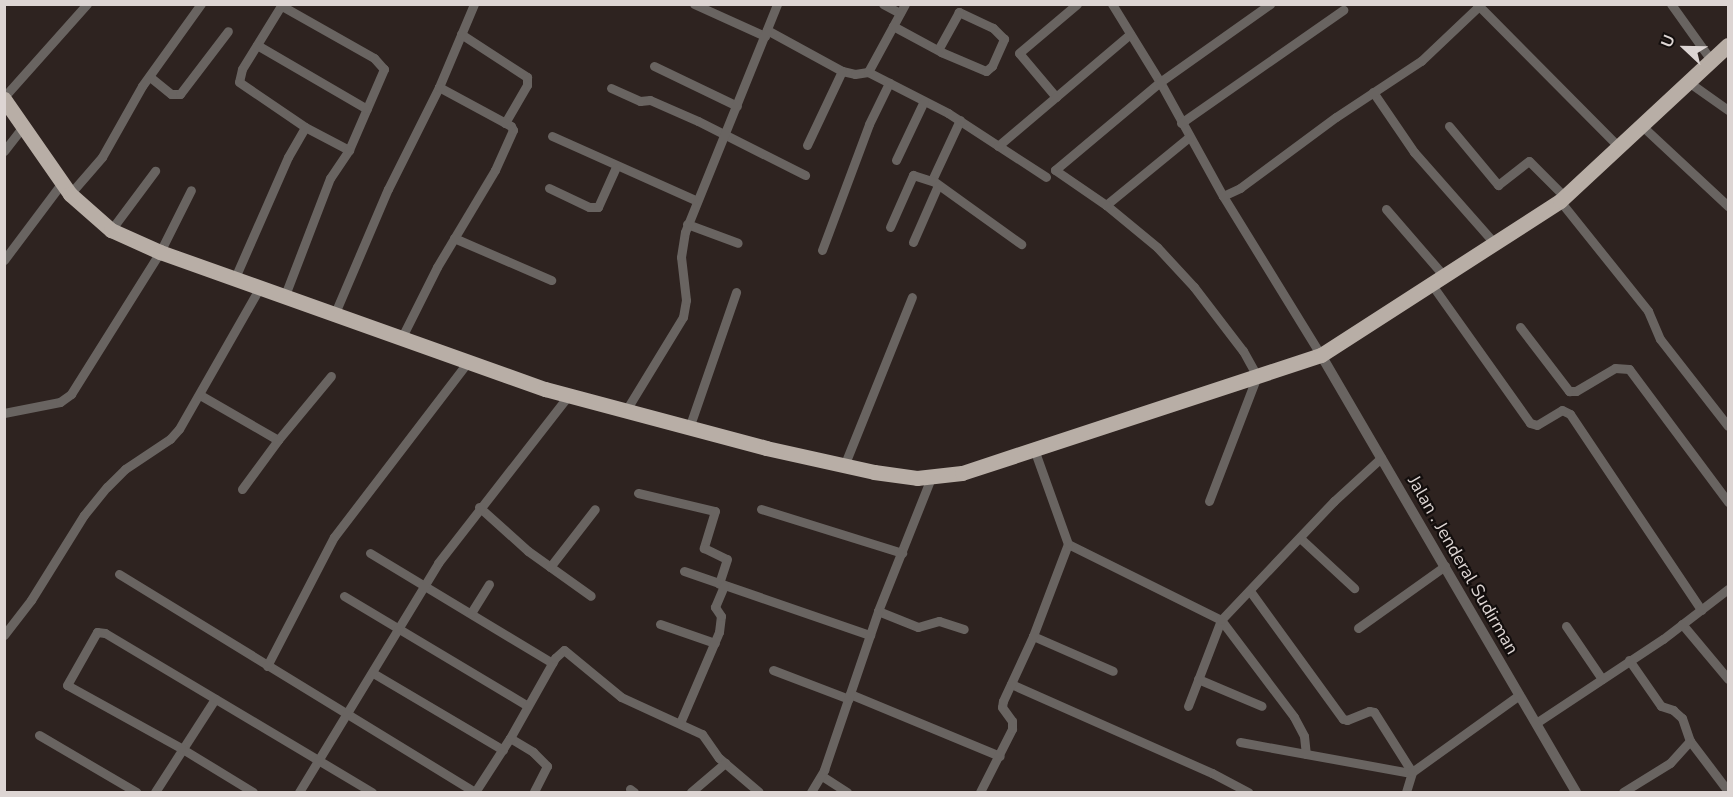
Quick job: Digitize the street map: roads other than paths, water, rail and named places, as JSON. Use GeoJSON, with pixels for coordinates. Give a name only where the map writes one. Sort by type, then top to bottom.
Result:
{"type":"FeatureCollection","features":[{"type":"Feature","properties":{"kind":"highway"},"geometry":{"type":"LineString","coordinates":[[4,98],[65,189],[111,230],[160,252],[468,362],[625,412],[844,466],[894,476],[931,478],[962,473],[1321,355],[1496,245],[1563,199],[1728,45]]}},
{"type":"Feature","properties":{"kind":"street"},"geometry":{"type":"LineString","coordinates":[[4,98],[87,4]]}},
{"type":"Feature","properties":{"kind":"street"},"geometry":{"type":"LineString","coordinates":[[4,260],[65,189],[102,157],[150,76],[201,4]]}},
{"type":"Feature","properties":{"kind":"street"},"geometry":{"type":"LineString","coordinates":[[335,313],[388,189],[440,87],[474,4]]}},
{"type":"Feature","properties":{"kind":"street"},"geometry":{"type":"LineString","coordinates":[[694,4],[766,33],[842,71],[855,74],[868,72],[960,120],[1046,177]]}},
{"type":"Feature","properties":{"kind":"street"},"geometry":{"type":"LineString","coordinates":[[625,412],[683,317],[686,300],[681,257],[687,224],[777,4]]}},
{"type":"Feature","properties":{"kind":"street"},"geometry":{"type":"LineString","coordinates":[[868,72],[903,9],[883,4]]}},
{"type":"Feature","properties":{"kind":"street"},"geometry":{"type":"LineString","coordinates":[[1056,98],[1019,53],[1077,4]]}},
{"type":"Feature","properties":{"kind":"street"},"geometry":{"type":"LineString","coordinates":[[1112,4],[1161,82],[1183,121],[1189,137],[1321,355]]}},
{"type":"Feature","properties":{"kind":"street"},"geometry":{"type":"LineString","coordinates":[[1209,501],[1257,375],[1243,351],[1194,287],[1157,247],[1106,205],[1055,170],[1161,82],[1270,4]]}},
{"type":"Feature","properties":{"kind":"street"},"geometry":{"type":"LineString","coordinates":[[1671,4],[1711,60]]}},
{"type":"Feature","properties":{"kind":"street"},"geometry":{"type":"LineString","coordinates":[[284,297],[327,186],[349,150],[384,69],[381,63],[282,5],[239,74],[239,82],[304,127],[349,150]]}},
{"type":"Feature","properties":{"kind":"street"},"geometry":{"type":"LineString","coordinates":[[1225,195],[1240,188],[1373,92],[1421,61],[1478,5],[1619,147]]}},
{"type":"Feature","properties":{"kind":"street"},"geometry":{"type":"LineString","coordinates":[[893,26],[938,50],[984,71],[988,71],[992,66],[1004,42],[1004,36],[961,8],[938,50]]}},
{"type":"Feature","properties":{"kind":"street"},"geometry":{"type":"LineString","coordinates":[[1183,121],[1343,10]]}},
{"type":"Feature","properties":{"kind":"street"},"geometry":{"type":"LineString","coordinates":[[150,76],[169,93],[180,94],[228,31]]}},
{"type":"Feature","properties":{"kind":"street"},"geometry":{"type":"LineString","coordinates":[[461,34],[527,77],[527,85],[505,123]]}},
{"type":"Feature","properties":{"kind":"street"},"geometry":{"type":"LineString","coordinates":[[998,146],[1130,34]]}},
{"type":"Feature","properties":{"kind":"street"},"geometry":{"type":"LineString","coordinates":[[257,45],[367,109]]}},
{"type":"Feature","properties":{"kind":"street"},"geometry":{"type":"LineString","coordinates":[[654,66],[737,106]]}},
{"type":"Feature","properties":{"kind":"street"},"geometry":{"type":"LineString","coordinates":[[807,145],[842,71]]}},
{"type":"Feature","properties":{"kind":"street"},"geometry":{"type":"LineString","coordinates":[[1687,81],[1728,110]]}},
{"type":"Feature","properties":{"kind":"street"},"geometry":{"type":"LineString","coordinates":[[822,250],[869,124],[889,83]]}},
{"type":"Feature","properties":{"kind":"street"},"geometry":{"type":"LineString","coordinates":[[402,337],[454,238],[481,195],[512,133],[512,127],[440,87]]}},
{"type":"Feature","properties":{"kind":"street"},"geometry":{"type":"LineString","coordinates":[[611,88],[640,101],[652,101],[805,176]]}},
{"type":"Feature","properties":{"kind":"street"},"geometry":{"type":"LineString","coordinates":[[1373,92],[1414,152],[1496,245]]}},
{"type":"Feature","properties":{"kind":"street"},"geometry":{"type":"LineString","coordinates":[[896,160],[924,101]]}},
{"type":"Feature","properties":{"kind":"street"},"geometry":{"type":"LineString","coordinates":[[913,242],[936,183],[933,173],[960,120]]}},
{"type":"Feature","properties":{"kind":"street"},"geometry":{"type":"LineString","coordinates":[[1641,125],[1728,206]]}},
{"type":"Feature","properties":{"kind":"street"},"geometry":{"type":"LineString","coordinates":[[1449,126],[1496,184],[1501,185],[1529,161],[1563,199],[1648,311],[1660,339],[1728,426]]}},
{"type":"Feature","properties":{"kind":"street"},"geometry":{"type":"LineString","coordinates":[[4,151],[23,127]]}},
{"type":"Feature","properties":{"kind":"street"},"geometry":{"type":"LineString","coordinates":[[234,280],[288,157],[304,127]]}},
{"type":"Feature","properties":{"kind":"street"},"geometry":{"type":"LineString","coordinates":[[552,136],[616,167],[697,201]]}},
{"type":"Feature","properties":{"kind":"street"},"geometry":{"type":"LineString","coordinates":[[1106,205],[1189,137]]}},
{"type":"Feature","properties":{"kind":"street"},"geometry":{"type":"LineString","coordinates":[[549,188],[589,207],[598,207],[616,167]]}},
{"type":"Feature","properties":{"kind":"street"},"geometry":{"type":"LineString","coordinates":[[111,230],[155,171]]}},
{"type":"Feature","properties":{"kind":"street"},"geometry":{"type":"LineString","coordinates":[[890,227],[912,176],[916,175],[936,183],[1021,244]]}},
{"type":"Feature","properties":{"kind":"street"},"geometry":{"type":"LineString","coordinates":[[4,413],[49,405],[68,397],[82,380],[160,252],[191,190]]}},
{"type":"Feature","properties":{"kind":"street"},"geometry":{"type":"LineString","coordinates":[[1386,209],[1439,281],[1530,423],[1537,425],[1562,410],[1570,414],[1701,610]]}},
{"type":"Feature","properties":{"kind":"street"},"geometry":{"type":"LineString","coordinates":[[687,224],[738,243]]}},
{"type":"Feature","properties":{"kind":"street"},"geometry":{"type":"LineString","coordinates":[[454,238],[550,280]]}},
{"type":"Feature","properties":{"kind":"street"},"geometry":{"type":"LineString","coordinates":[[4,635],[31,600],[95,501],[125,469],[170,439],[181,426],[259,288]]}},
{"type":"Feature","properties":{"kind":"street"},"geometry":{"type":"LineString","coordinates":[[689,428],[736,292]]}},
{"type":"Feature","properties":{"kind":"street"},"geometry":{"type":"LineString","coordinates":[[844,466],[912,297]]}},
{"type":"Feature","properties":{"kind":"street"},"geometry":{"type":"LineString","coordinates":[[1520,327],[1572,392],[1615,368],[1629,369],[1728,502]]}},
{"type":"Feature","properties":{"kind":"street","name":"Jalan . Jenderal Sudirman"},"geometry":{"type":"LineString","coordinates":[[1321,355],[1576,792]]}},
{"type":"Feature","properties":{"kind":"street"},"geometry":{"type":"LineString","coordinates":[[267,666],[334,537],[468,362]]}},
{"type":"Feature","properties":{"kind":"street"},"geometry":{"type":"LineString","coordinates":[[242,489],[278,440],[331,376]]}},
{"type":"Feature","properties":{"kind":"street"},"geometry":{"type":"LineString","coordinates":[[200,395],[278,440]]}},
{"type":"Feature","properties":{"kind":"street"},"geometry":{"type":"LineString","coordinates":[[299,792],[423,587],[479,507],[568,395]]}},
{"type":"Feature","properties":{"kind":"street"},"geometry":{"type":"LineString","coordinates":[[985,791],[1012,729],[1012,721],[1002,707],[1033,636],[1068,544],[1034,449]]}},
{"type":"Feature","properties":{"kind":"street"},"geometry":{"type":"LineString","coordinates":[[1188,706],[1221,620],[1334,501],[1381,458]]}},
{"type":"Feature","properties":{"kind":"street"},"geometry":{"type":"LineString","coordinates":[[811,792],[822,776],[878,611],[931,478]]}},
{"type":"Feature","properties":{"kind":"street"},"geometry":{"type":"LineString","coordinates":[[638,493],[715,511],[704,547],[727,559],[715,607],[721,618],[715,643],[680,723]]}},
{"type":"Feature","properties":{"kind":"street"},"geometry":{"type":"LineString","coordinates":[[479,507],[550,567],[591,596]]}},
{"type":"Feature","properties":{"kind":"street"},"geometry":{"type":"LineString","coordinates":[[761,508],[902,553]]}},
{"type":"Feature","properties":{"kind":"street"},"geometry":{"type":"LineString","coordinates":[[550,567],[596,509]]}},
{"type":"Feature","properties":{"kind":"street"},"geometry":{"type":"LineString","coordinates":[[1300,538],[1354,588]]}},
{"type":"Feature","properties":{"kind":"street"},"geometry":{"type":"LineString","coordinates":[[1068,544],[1221,620],[1294,717],[1304,736],[1306,754]]}},
{"type":"Feature","properties":{"kind":"street"},"geometry":{"type":"LineString","coordinates":[[370,553],[552,663]]}},
{"type":"Feature","properties":{"kind":"street"},"geometry":{"type":"LineString","coordinates":[[1358,628],[1445,566]]}},
{"type":"Feature","properties":{"kind":"street"},"geometry":{"type":"LineString","coordinates":[[684,571],[870,635]]}},
{"type":"Feature","properties":{"kind":"street"},"geometry":{"type":"LineString","coordinates":[[119,574],[475,792],[503,750],[552,663],[560,651],[566,650],[621,697],[704,736],[716,754],[759,792]]}},
{"type":"Feature","properties":{"kind":"street"},"geometry":{"type":"LineString","coordinates":[[471,613],[489,584]]}},
{"type":"Feature","properties":{"kind":"street"},"geometry":{"type":"LineString","coordinates":[[1536,723],[1682,624],[1728,589]]}},
{"type":"Feature","properties":{"kind":"street"},"geometry":{"type":"LineString","coordinates":[[1250,591],[1343,719],[1348,720],[1369,711],[1374,712],[1412,773]]}},
{"type":"Feature","properties":{"kind":"street"},"geometry":{"type":"LineString","coordinates":[[344,596],[528,706]]}},
{"type":"Feature","properties":{"kind":"street"},"geometry":{"type":"LineString","coordinates":[[878,611],[918,627],[939,621],[964,630]]}},
{"type":"Feature","properties":{"kind":"street"},"geometry":{"type":"LineString","coordinates":[[660,624],[715,643]]}},
{"type":"Feature","properties":{"kind":"street"},"geometry":{"type":"LineString","coordinates":[[1682,624],[1728,679]]}},
{"type":"Feature","properties":{"kind":"street"},"geometry":{"type":"LineString","coordinates":[[1566,626],[1602,679]]}},
{"type":"Feature","properties":{"kind":"street"},"geometry":{"type":"LineString","coordinates":[[253,792],[184,749],[67,685],[93,637],[99,631],[372,792]]}},
{"type":"Feature","properties":{"kind":"street"},"geometry":{"type":"LineString","coordinates":[[1033,636],[1113,671]]}},
{"type":"Feature","properties":{"kind":"street"},"geometry":{"type":"LineString","coordinates":[[1629,660],[1661,706],[1673,710],[1682,718],[1690,741],[1728,791]]}},
{"type":"Feature","properties":{"kind":"street"},"geometry":{"type":"LineString","coordinates":[[773,670],[849,696],[1000,756]]}},
{"type":"Feature","properties":{"kind":"street"},"geometry":{"type":"LineString","coordinates":[[373,673],[503,750]]}},
{"type":"Feature","properties":{"kind":"street"},"geometry":{"type":"LineString","coordinates":[[1198,679],[1262,706]]}},
{"type":"Feature","properties":{"kind":"street"},"geometry":{"type":"LineString","coordinates":[[1011,684],[1212,773],[1248,792]]}},
{"type":"Feature","properties":{"kind":"street"},"geometry":{"type":"LineString","coordinates":[[1406,792],[1412,773],[1519,695]]}},
{"type":"Feature","properties":{"kind":"street"},"geometry":{"type":"LineString","coordinates":[[155,792],[215,699]]}},
{"type":"Feature","properties":{"kind":"street"},"geometry":{"type":"LineString","coordinates":[[39,735],[136,792]]}},
{"type":"Feature","properties":{"kind":"street"},"geometry":{"type":"LineString","coordinates":[[510,738],[533,752],[547,766],[534,792]]}},
{"type":"Feature","properties":{"kind":"street"},"geometry":{"type":"LineString","coordinates":[[1623,792],[1670,763],[1690,741]]}},
{"type":"Feature","properties":{"kind":"street"},"geometry":{"type":"LineString","coordinates":[[1240,742],[1412,773]]}},
{"type":"Feature","properties":{"kind":"street"},"geometry":{"type":"LineString","coordinates":[[691,792],[725,763]]}},
{"type":"Feature","properties":{"kind":"street"},"geometry":{"type":"LineString","coordinates":[[822,776],[847,792]]}}]}
